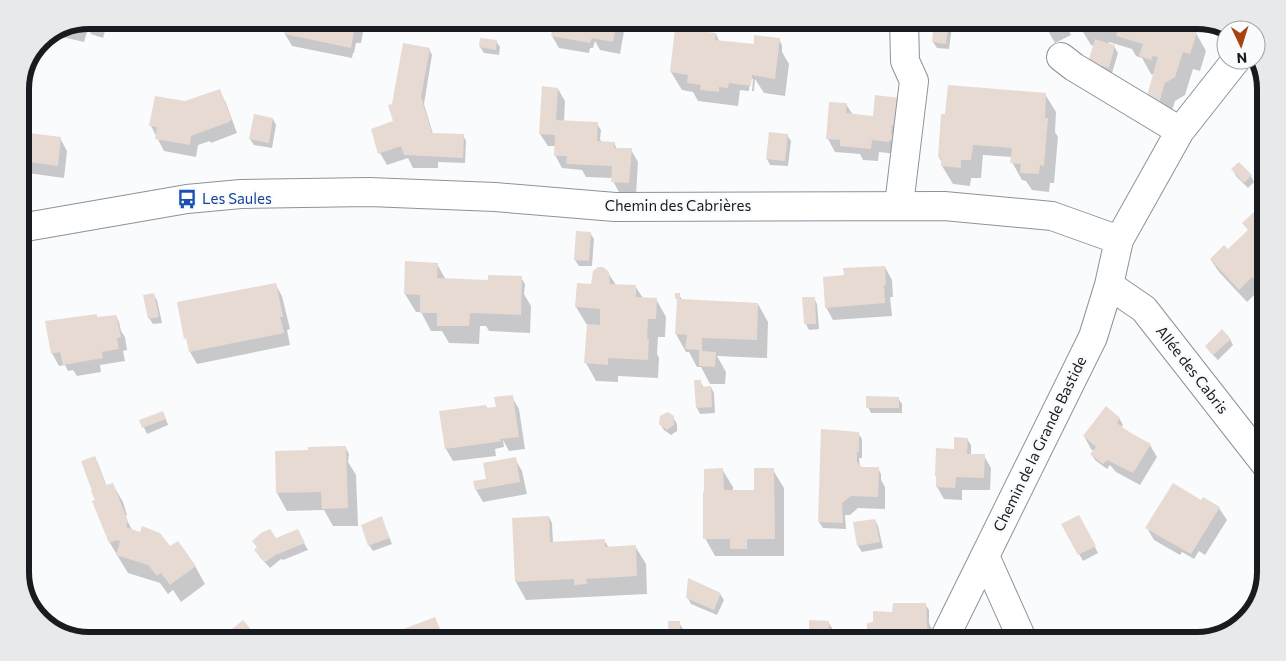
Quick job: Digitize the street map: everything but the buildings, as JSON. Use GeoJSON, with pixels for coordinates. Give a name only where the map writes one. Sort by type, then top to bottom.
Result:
{"type":"FeatureCollection","features":[{"type":"Feature","properties":{"kind":"street"},"geometry":{"type":"LineString","coordinates":[[899,205],[914,81],[905,61],[904,29]]}},
{"type":"Feature","properties":{"kind":"street"},"geometry":{"type":"LineString","coordinates":[[1061,57],[1074,67],[1180,131]]}},
{"type":"Feature","properties":{"kind":"street"},"geometry":{"type":"LineString","coordinates":[[1119,240],[1180,131],[1228,70]]}},
{"type":"Feature","properties":{"kind":"street","name":"Chemin des Cabrières"},"geometry":{"type":"LineString","coordinates":[[29,226],[186,199],[241,194],[369,192],[495,197],[615,207],[944,206],[1052,216],[1119,240]]}},
{"type":"Feature","properties":{"kind":"street","name":"Chemin de la Grande Bastide"},"geometry":{"type":"LineString","coordinates":[[947,632],[1093,337],[1109,286],[1119,240]]}},
{"type":"Feature","properties":{"kind":"street","name":"Allée des Cabris"},"geometry":{"type":"LineString","coordinates":[[1109,286],[1144,308],[1257,452]]}},
{"type":"Feature","properties":{"kind":"street"},"geometry":{"type":"LineString","coordinates":[[985,556],[1019,632]]}},
{"type":"Feature","properties":{"kind":"place","name":"Les Saules"},"geometry":{"type":"Point","coordinates":[187,199]}}]}
